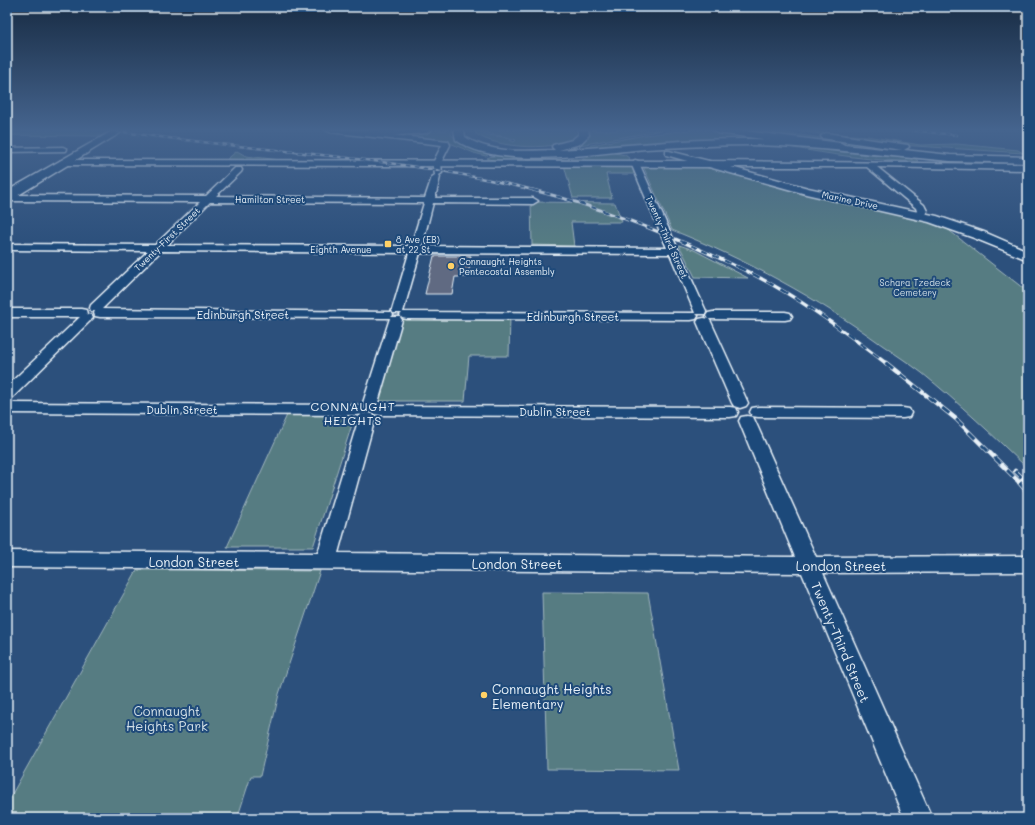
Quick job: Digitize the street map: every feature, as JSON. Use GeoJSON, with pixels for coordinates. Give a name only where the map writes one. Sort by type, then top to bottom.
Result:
{"type":"FeatureCollection","features":[{"type":"Feature","properties":{"kind":"main road"},"geometry":{"type":"LineString","coordinates":[[7,197],[53,168]]}},
{"type":"Feature","properties":{"kind":"street"},"geometry":{"type":"LineString","coordinates":[[333,168],[437,171],[499,168]]}},
{"type":"Feature","properties":{"kind":"street","name":"Twenty-Third Street"},"geometry":{"type":"LineString","coordinates":[[637,168],[702,316],[735,408]]}},
{"type":"Feature","properties":{"kind":"street","name":"Marine Drive"},"geometry":{"type":"LineString","coordinates":[[725,168],[806,191],[919,215],[979,235],[1028,256]]}},
{"type":"Feature","properties":{"kind":"street"},"geometry":{"type":"LineString","coordinates":[[873,168],[921,207],[922,211],[919,215]]}},
{"type":"Feature","properties":{"kind":"street","name":"Twenty-First Street"},"geometry":{"type":"LineString","coordinates":[[7,395],[238,170]]}},
{"type":"Feature","properties":{"kind":"street"},"geometry":{"type":"LineString","coordinates":[[326,561],[430,200],[437,171]]}},
{"type":"Feature","properties":{"kind":"street","name":"Hamilton Street"},"geometry":{"type":"LineString","coordinates":[[7,197],[533,200]]}},
{"type":"Feature","properties":{"kind":"street","name":"Eighth Avenue"},"geometry":{"type":"LineString","coordinates":[[7,247],[674,251]]}},
{"type":"Feature","properties":{"kind":"street","name":"Edinburgh Street"},"geometry":{"type":"LineString","coordinates":[[7,313],[785,316]]}},
{"type":"Feature","properties":{"kind":"street"},"geometry":{"type":"LineString","coordinates":[[735,408],[749,405],[752,416],[903,413]]}},
{"type":"Feature","properties":{"kind":"street","name":"Dublin Street"},"geometry":{"type":"LineString","coordinates":[[7,406],[369,410],[735,408]]}},
{"type":"Feature","properties":{"kind":"street","name":"Twenty-Third Street"},"geometry":{"type":"LineString","coordinates":[[752,416],[808,565],[918,818]]}},
{"type":"Feature","properties":{"kind":"street","name":"London Street"},"geometry":{"type":"LineString","coordinates":[[7,559],[808,565],[1028,564]]}},
{"type":"Feature","properties":{"kind":"green space"},"geometry":{"type":"Polygon","coordinates":[[[565,168],[632,168],[634,174],[606,174],[612,198],[573,198],[565,168]]]}},
{"type":"Feature","properties":{"kind":"green space","name":"Schara Tzedeck Cemetery"},"geometry":{"type":"Polygon","coordinates":[[[644,168],[711,168],[825,199],[922,219],[946,228],[1028,292],[1028,469],[936,384],[832,311],[754,267],[672,230],[644,168]]]}},
{"type":"Feature","properties":{"kind":"green space"},"geometry":{"type":"Polygon","coordinates":[[[531,202],[615,203],[622,222],[571,222],[574,246],[532,245],[531,202]]]}},
{"type":"Feature","properties":{"kind":"green space"},"geometry":{"type":"Polygon","coordinates":[[[679,245],[694,250],[748,278],[695,277],[679,245]]]}},
{"type":"Feature","properties":{"kind":"green space"},"geometry":{"type":"Polygon","coordinates":[[[400,317],[510,317],[509,356],[469,356],[465,401],[376,401],[400,317]]]}},
{"type":"Feature","properties":{"kind":"green space"},"geometry":{"type":"Polygon","coordinates":[[[287,415],[355,415],[313,547],[227,547],[287,415]]]}},
{"type":"Feature","properties":{"kind":"green space","name":"Connaught Heights Park"},"geometry":{"type":"Polygon","coordinates":[[[137,570],[320,571],[279,694],[260,776],[251,776],[238,816],[7,818],[7,803],[137,570]]]}},
{"type":"Feature","properties":{"kind":"green space"},"geometry":{"type":"Polygon","coordinates":[[[542,592],[648,593],[679,770],[547,769],[542,592]]]}},
{"type":"Feature","properties":{"kind":"building","name":"Connaught Heights Pentecostal Assembly"},"geometry":{"type":"Polygon","coordinates":[[[434,256],[471,256],[468,277],[455,277],[452,294],[425,294],[434,256]]]}},
{"type":"Feature","properties":{"kind":"railway"},"geometry":{"type":"LineString","coordinates":[[428,168],[485,179],[536,191]]}},
{"type":"Feature","properties":{"kind":"railway"},"geometry":{"type":"LineString","coordinates":[[536,191],[612,214],[664,234],[740,268]]}},
{"type":"Feature","properties":{"kind":"railway"},"geometry":{"type":"LineString","coordinates":[[740,268],[815,311],[887,364]]}},
{"type":"Feature","properties":{"kind":"railway"},"geometry":{"type":"LineString","coordinates":[[886,363],[956,419],[1020,483]]}},
{"type":"Feature","properties":{"kind":"railway"},"geometry":{"type":"LineString","coordinates":[[1015,471],[1028,483]]}},
{"type":"Feature","properties":{"kind":"railway"},"geometry":{"type":"LineString","coordinates":[[1020,483],[1028,492]]}},
{"type":"Feature","properties":{"kind":"place","name":"8 Ave (EB) at 22 St"},"geometry":{"type":"Point","coordinates":[388,244]}},
{"type":"Feature","properties":{"kind":"place","name":"Connaught Heights Pentecostal Assembly"},"geometry":{"type":"Point","coordinates":[451,266]}},
{"type":"Feature","properties":{"kind":"place","name":"Connaught Heights Elementary"},"geometry":{"type":"Point","coordinates":[484,695]}},
{"type":"Feature","properties":{"kind":"district","name":"CONNAUGHT HEIGHTS"},"geometry":{"type":"Point","coordinates":[353,413]}}]}
